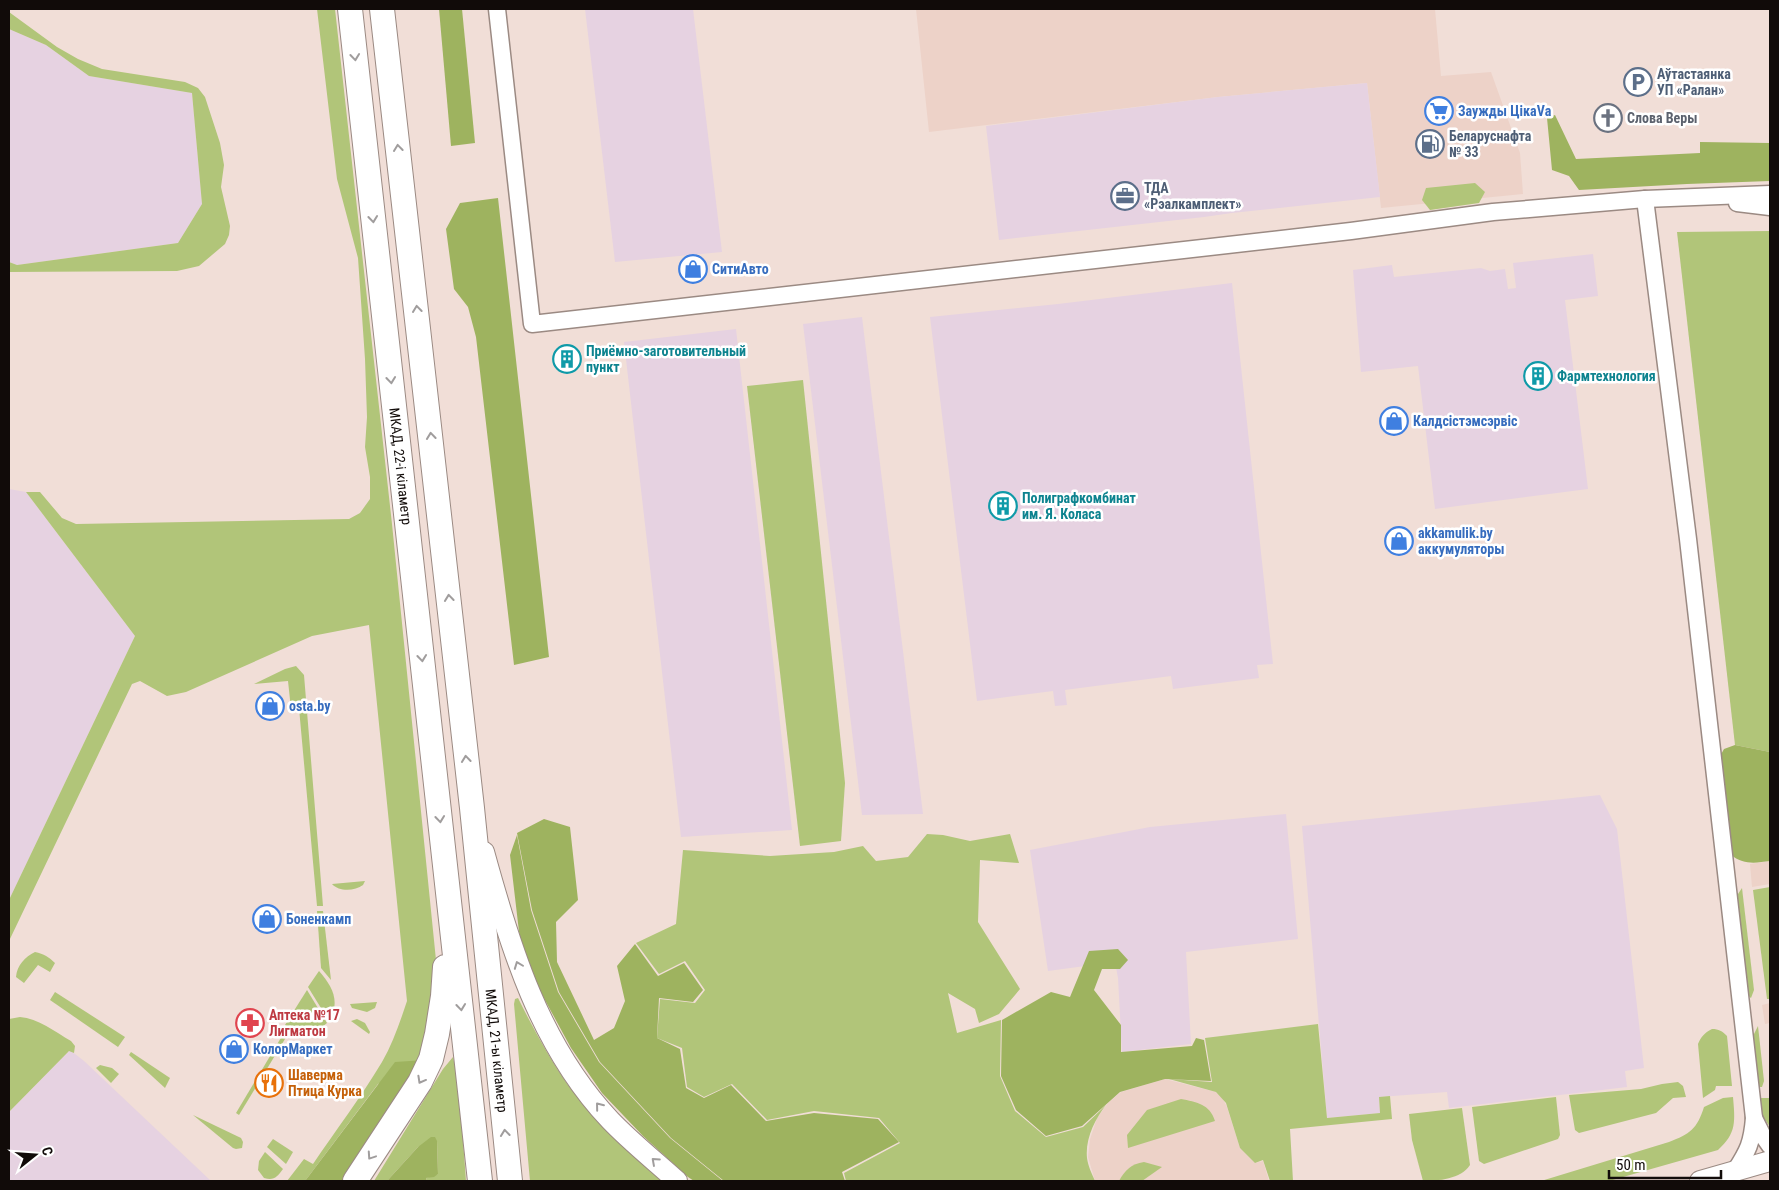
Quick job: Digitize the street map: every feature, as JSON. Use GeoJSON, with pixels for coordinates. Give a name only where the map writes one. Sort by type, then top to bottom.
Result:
{"type":"FeatureCollection","features":[{"type":"Feature","properties":{"kind":"highway","name":"МКАД, 22-і кіламетр"},"geometry":{"type":"LineString","coordinates":[[350,9],[480,1181]]}},
{"type":"Feature","properties":{"kind":"highway"},"geometry":{"type":"LineString","coordinates":[[382,9],[472,808]]}},
{"type":"Feature","properties":{"kind":"highway","name":"МКАД, 21-ы кіламетр"},"geometry":{"type":"LineString","coordinates":[[472,808],[510,1181]]}},
{"type":"Feature","properties":{"kind":"highway"},"geometry":{"type":"LineString","coordinates":[[355,1181],[420,1082],[431,1059],[443,996],[448,895]]}},
{"type":"Feature","properties":{"kind":"main road"},"geometry":{"type":"LineString","coordinates":[[472,808],[502,918],[519,967],[544,1023],[573,1074],[610,1120],[677,1181]]}},
{"type":"Feature","properties":{"kind":"main road"},"geometry":{"type":"LineString","coordinates":[[1700,1181],[1770,1161]]}},
{"type":"Feature","properties":{"kind":"street"},"geometry":{"type":"LineString","coordinates":[[497,9],[532,324],[1351,231],[1493,212],[1645,198],[1770,194]]}},
{"type":"Feature","properties":{"kind":"street"},"geometry":{"type":"LineString","coordinates":[[1688,197],[1770,208]]}},
{"type":"Feature","properties":{"kind":"street"},"geometry":{"type":"LineString","coordinates":[[1645,198],[1687,530],[1754,1118],[1752,1137],[1748,1150],[1735,1171]]}},
{"type":"Feature","properties":{"kind":"street"},"geometry":{"type":"LineString","coordinates":[[1754,1118],[1770,1146]]}},
{"type":"Feature","properties":{"kind":"shaded area"},"geometry":{"type":"Polygon","coordinates":[[[585,9],[693,9],[722,252],[615,262],[585,9]]]}},
{"type":"Feature","properties":{"kind":"shaded area"},"geometry":{"type":"Polygon","coordinates":[[[916,9],[1435,9],[1441,76],[1491,72],[1520,153],[1523,194],[1381,208],[1367,83],[1218,97],[929,132],[916,9]]]}},
{"type":"Feature","properties":{"kind":"shaded area"},"geometry":{"type":"Polygon","coordinates":[[[9,29],[46,45],[89,76],[192,93],[202,204],[178,243],[17,265],[9,262],[9,29]]]}},
{"type":"Feature","properties":{"kind":"shaded area","name":"ТДА «Рэалкамплект»"},"geometry":{"type":"Polygon","coordinates":[[[1367,83],[1380,197],[999,240],[986,126],[1218,97],[1367,83]]]}},
{"type":"Feature","properties":{"kind":"shaded area"},"geometry":{"type":"Polygon","coordinates":[[[1593,254],[1598,296],[1565,300],[1588,489],[1435,509],[1418,366],[1361,372],[1353,270],[1392,265],[1394,277],[1481,268],[1490,271],[1505,269],[1508,289],[1516,288],[1513,263],[1593,254]]]}},
{"type":"Feature","properties":{"kind":"shaded area"},"geometry":{"type":"Polygon","coordinates":[[[1232,283],[1273,664],[1257,665],[1259,678],[1173,689],[1171,676],[1065,690],[1067,705],[1055,706],[1053,691],[977,701],[930,317],[1232,283]]]}},
{"type":"Feature","properties":{"kind":"shaded area"},"geometry":{"type":"Polygon","coordinates":[[[862,317],[923,814],[862,815],[803,324],[862,317]]]}},
{"type":"Feature","properties":{"kind":"shaded area"},"geometry":{"type":"Polygon","coordinates":[[[736,329],[792,830],[681,837],[624,342],[736,329]]]}},
{"type":"Feature","properties":{"kind":"shaded area"},"geometry":{"type":"Polygon","coordinates":[[[9,489],[26,492],[135,636],[9,900],[9,489]]]}},
{"type":"Feature","properties":{"kind":"shaded area"},"geometry":{"type":"Polygon","coordinates":[[[1600,795],[1617,829],[1644,1068],[1625,1071],[1627,1087],[1449,1108],[1447,1092],[1379,1097],[1380,1113],[1327,1118],[1302,826],[1600,795]]]}},
{"type":"Feature","properties":{"kind":"shaded area"},"geometry":{"type":"Polygon","coordinates":[[[1286,814],[1298,939],[1186,952],[1191,1044],[1122,1052],[1118,978],[1115,962],[1048,971],[1030,850],[1150,827],[1286,814]]]}},
{"type":"Feature","properties":{"kind":"shaded area"},"geometry":{"type":"Polygon","coordinates":[[[1770,861],[1770,884],[1752,887],[1750,864],[1770,861]]]}},
{"type":"Feature","properties":{"kind":"shaded area"},"geometry":{"type":"Polygon","coordinates":[[[1770,1003],[1770,1023],[1765,1024],[1762,1005],[1770,1003]]]}},
{"type":"Feature","properties":{"kind":"shaded area"},"geometry":{"type":"Polygon","coordinates":[[[70,1050],[211,1181],[9,1181],[9,1112],[70,1050]]]}},
{"type":"Feature","properties":{"kind":"shaded area"},"geometry":{"type":"Polygon","coordinates":[[[1165,1079],[1216,1092],[1222,1097],[1240,1148],[1255,1163],[1263,1161],[1269,1181],[1095,1181],[1088,1157],[1090,1139],[1097,1118],[1108,1103],[1121,1092],[1165,1079]]]}},
{"type":"Feature","properties":{"kind":"green space"},"geometry":{"type":"Polygon","coordinates":[[[317,9],[335,9],[392,524],[437,970],[425,1060],[378,1084],[305,1181],[287,1181],[304,1159],[313,1164],[366,1088],[390,1047],[407,1001],[369,625],[312,636],[186,692],[167,696],[140,681],[132,684],[9,941],[9,900],[135,636],[26,492],[40,492],[62,518],[76,524],[349,519],[360,513],[370,499],[370,477],[365,447],[367,417],[365,359],[358,258],[337,179],[317,9]]]}},
{"type":"Feature","properties":{"kind":"green space"},"geometry":{"type":"Polygon","coordinates":[[[439,9],[462,9],[475,143],[451,146],[439,9]]]}},
{"type":"Feature","properties":{"kind":"green space"},"geometry":{"type":"Polygon","coordinates":[[[9,12],[57,47],[78,59],[102,69],[185,82],[198,88],[205,97],[220,143],[224,165],[221,187],[230,226],[225,244],[199,266],[177,271],[9,272],[9,262],[17,265],[178,243],[202,204],[192,93],[89,76],[46,45],[9,29],[9,12]]]}},
{"type":"Feature","properties":{"kind":"green space"},"geometry":{"type":"Polygon","coordinates":[[[1555,115],[1576,159],[1700,153],[1700,142],[1770,143],[1770,181],[1579,190],[1569,176],[1552,170],[1547,118],[1555,115]]]}},
{"type":"Feature","properties":{"kind":"green space"},"geometry":{"type":"Polygon","coordinates":[[[1475,183],[1485,192],[1479,203],[1430,210],[1422,200],[1426,188],[1475,183]]]}},
{"type":"Feature","properties":{"kind":"green space"},"geometry":{"type":"Polygon","coordinates":[[[498,198],[549,657],[514,665],[476,337],[468,307],[454,289],[446,229],[460,203],[498,198]]]}},
{"type":"Feature","properties":{"kind":"green space"},"geometry":{"type":"Polygon","coordinates":[[[1770,231],[1770,752],[1735,745],[1677,232],[1770,231]]]}},
{"type":"Feature","properties":{"kind":"green space"},"geometry":{"type":"Polygon","coordinates":[[[803,380],[845,783],[841,841],[800,846],[747,386],[803,380]]]}},
{"type":"Feature","properties":{"kind":"green space"},"geometry":{"type":"Polygon","coordinates":[[[296,666],[304,675],[323,906],[317,906],[299,708],[291,709],[288,681],[254,684],[285,669],[296,666]]]}},
{"type":"Feature","properties":{"kind":"green space"},"geometry":{"type":"Polygon","coordinates":[[[1735,745],[1770,752],[1770,861],[1745,862],[1731,855],[1718,760],[1724,749],[1735,745]]]}},
{"type":"Feature","properties":{"kind":"green space"},"geometry":{"type":"Polygon","coordinates":[[[544,819],[570,827],[578,900],[556,922],[557,962],[594,1040],[614,1028],[625,1001],[617,966],[635,944],[658,976],[684,963],[703,990],[693,1002],[659,998],[657,1038],[680,1049],[686,1088],[704,1098],[731,1085],[766,1121],[814,1113],[878,1119],[899,1142],[842,1172],[845,1181],[724,1181],[671,1138],[600,1062],[559,992],[532,910],[517,833],[544,819]]]}},
{"type":"Feature","properties":{"kind":"green space"},"geometry":{"type":"Polygon","coordinates":[[[927,834],[943,835],[970,841],[1010,834],[1019,863],[980,860],[978,922],[1020,989],[999,1014],[979,1023],[975,1009],[948,993],[957,1033],[1001,1020],[1000,1076],[1015,1111],[1046,1137],[1083,1127],[1106,1105],[1089,1137],[1088,1161],[1095,1181],[846,1181],[844,1173],[900,1143],[879,1118],[814,1111],[767,1120],[732,1084],[704,1097],[687,1087],[682,1048],[657,1038],[660,999],[695,1003],[705,990],[685,961],[659,974],[636,943],[676,924],[683,850],[770,856],[834,852],[863,846],[876,861],[908,857],[927,834]]]}},
{"type":"Feature","properties":{"kind":"green space"},"geometry":{"type":"Polygon","coordinates":[[[517,835],[531,910],[558,992],[599,1062],[670,1138],[723,1181],[694,1181],[688,1177],[643,1136],[602,1093],[571,1048],[533,978],[520,940],[510,855],[517,835]]]}},
{"type":"Feature","properties":{"kind":"green space"},"geometry":{"type":"Polygon","coordinates":[[[365,881],[360,887],[352,889],[335,887],[332,884],[365,881]]]}},
{"type":"Feature","properties":{"kind":"green space"},"geometry":{"type":"Polygon","coordinates":[[[1770,887],[1770,999],[1767,999],[1753,890],[1770,887]]]}},
{"type":"Feature","properties":{"kind":"green space"},"geometry":{"type":"Polygon","coordinates":[[[1742,888],[1754,990],[1751,998],[1747,995],[1736,897],[1742,888]]]}},
{"type":"Feature","properties":{"kind":"green space"},"geometry":{"type":"Polygon","coordinates":[[[317,911],[323,911],[331,980],[321,968],[317,911]]]}},
{"type":"Feature","properties":{"kind":"green space"},"geometry":{"type":"Polygon","coordinates":[[[1118,949],[1128,960],[1120,969],[1102,969],[1094,990],[1121,1025],[1121,1052],[1192,1046],[1196,1038],[1204,1040],[1211,1081],[1165,1079],[1120,1092],[1082,1126],[1046,1136],[1016,1110],[1001,1076],[1002,1020],[1051,992],[1070,997],[1089,951],[1118,949]]]}},
{"type":"Feature","properties":{"kind":"green space"},"geometry":{"type":"Polygon","coordinates":[[[35,952],[46,956],[55,963],[50,972],[38,965],[24,983],[16,977],[18,969],[28,956],[35,952]]]}},
{"type":"Feature","properties":{"kind":"green space"},"geometry":{"type":"Polygon","coordinates":[[[319,971],[328,982],[335,1000],[333,1014],[329,1021],[308,987],[319,971]]]}},
{"type":"Feature","properties":{"kind":"green space"},"geometry":{"type":"Polygon","coordinates":[[[307,990],[327,1023],[311,1032],[296,1031],[285,1025],[307,990]]]}},
{"type":"Feature","properties":{"kind":"green space"},"geometry":{"type":"Polygon","coordinates":[[[55,992],[125,1037],[118,1047],[50,1000],[55,992]]]}},
{"type":"Feature","properties":{"kind":"green space"},"geometry":{"type":"Polygon","coordinates":[[[518,998],[548,1054],[578,1098],[612,1136],[662,1181],[530,1181],[514,1004],[515,999],[518,998]]]}},
{"type":"Feature","properties":{"kind":"green space"},"geometry":{"type":"Polygon","coordinates":[[[377,1002],[375,1008],[367,1012],[352,1008],[350,1004],[377,1002]]]}},
{"type":"Feature","properties":{"kind":"green space"},"geometry":{"type":"Polygon","coordinates":[[[20,1017],[46,1026],[71,1041],[75,1046],[74,1053],[69,1051],[9,1112],[9,1019],[20,1017]]]}},
{"type":"Feature","properties":{"kind":"green space"},"geometry":{"type":"Polygon","coordinates":[[[357,1019],[365,1023],[370,1032],[369,1034],[351,1021],[357,1019]]]}},
{"type":"Feature","properties":{"kind":"green space"},"geometry":{"type":"Polygon","coordinates":[[[1318,1024],[1327,1118],[1380,1113],[1379,1097],[1390,1096],[1392,1119],[1290,1129],[1293,1181],[1270,1181],[1263,1160],[1255,1163],[1240,1148],[1226,1103],[1216,1092],[1169,1079],[1212,1082],[1205,1038],[1318,1024]]]}},
{"type":"Feature","properties":{"kind":"green space"},"geometry":{"type":"Polygon","coordinates":[[[1758,1026],[1764,1081],[1762,1087],[1756,1087],[1753,1036],[1758,1026]]]}},
{"type":"Feature","properties":{"kind":"green space"},"geometry":{"type":"Polygon","coordinates":[[[1712,1029],[1717,1029],[1727,1036],[1732,1086],[1716,1086],[1715,1090],[1703,1098],[1698,1044],[1703,1035],[1712,1029]]]}},
{"type":"Feature","properties":{"kind":"green space"},"geometry":{"type":"Polygon","coordinates":[[[285,1031],[288,1034],[239,1115],[236,1113],[285,1031]]]}},
{"type":"Feature","properties":{"kind":"green space"},"geometry":{"type":"Polygon","coordinates":[[[131,1052],[170,1078],[165,1088],[129,1055],[131,1052]]]}},
{"type":"Feature","properties":{"kind":"green space"},"geometry":{"type":"Polygon","coordinates":[[[453,1057],[459,1085],[466,1181],[427,1181],[426,1178],[438,1174],[437,1141],[418,1147],[387,1181],[374,1181],[443,1069],[453,1057]]]}},
{"type":"Feature","properties":{"kind":"green space"},"geometry":{"type":"Polygon","coordinates":[[[425,1060],[347,1181],[305,1181],[395,1062],[425,1060]]]}},
{"type":"Feature","properties":{"kind":"green space"},"geometry":{"type":"Polygon","coordinates":[[[100,1065],[112,1068],[119,1074],[111,1083],[96,1068],[100,1065]]]}},
{"type":"Feature","properties":{"kind":"green space"},"geometry":{"type":"Polygon","coordinates":[[[1678,1082],[1683,1086],[1686,1097],[1673,1098],[1656,1113],[1579,1133],[1575,1130],[1569,1095],[1641,1089],[1678,1082]]]}},
{"type":"Feature","properties":{"kind":"green space"},"geometry":{"type":"Polygon","coordinates":[[[1556,1097],[1560,1135],[1558,1139],[1484,1164],[1479,1161],[1472,1107],[1556,1097]]]}},
{"type":"Feature","properties":{"kind":"green space"},"geometry":{"type":"Polygon","coordinates":[[[1733,1097],[1734,1120],[1732,1132],[1718,1150],[1609,1181],[1541,1181],[1676,1139],[1692,1130],[1699,1121],[1704,1107],[1723,1098],[1733,1097]]]}},
{"type":"Feature","properties":{"kind":"green space"},"geometry":{"type":"Polygon","coordinates":[[[1758,1098],[1770,1098],[1770,1127],[1762,1115],[1758,1098]]]}},
{"type":"Feature","properties":{"kind":"green space"},"geometry":{"type":"Polygon","coordinates":[[[1181,1099],[1206,1107],[1213,1115],[1215,1121],[1128,1148],[1127,1135],[1147,1110],[1181,1099]]]}},
{"type":"Feature","properties":{"kind":"green space"},"geometry":{"type":"Polygon","coordinates":[[[1462,1108],[1470,1165],[1466,1170],[1455,1176],[1442,1180],[1423,1181],[1412,1140],[1409,1114],[1462,1108]]]}},
{"type":"Feature","properties":{"kind":"green space"},"geometry":{"type":"Polygon","coordinates":[[[193,1115],[241,1138],[243,1142],[242,1148],[233,1148],[193,1115]]]}},
{"type":"Feature","properties":{"kind":"green space"},"geometry":{"type":"Polygon","coordinates":[[[431,1137],[435,1137],[437,1141],[438,1174],[434,1177],[426,1178],[427,1181],[387,1181],[418,1147],[431,1137]]]}},
{"type":"Feature","properties":{"kind":"green space"},"geometry":{"type":"Polygon","coordinates":[[[273,1139],[293,1152],[286,1164],[267,1147],[273,1139]]]}},
{"type":"Feature","properties":{"kind":"green space"},"geometry":{"type":"Polygon","coordinates":[[[265,1152],[283,1169],[273,1179],[264,1178],[258,1170],[259,1161],[265,1152]]]}},
{"type":"Feature","properties":{"kind":"green space"},"geometry":{"type":"Polygon","coordinates":[[[1144,1162],[1162,1167],[1142,1181],[1119,1181],[1129,1168],[1144,1162]]]}},
{"type":"Feature","properties":{"kind":"place","name":"Аўтастаянка УП «Ралан»"},"geometry":{"type":"Point","coordinates":[1638,82]}},
{"type":"Feature","properties":{"kind":"place","name":"Заужды ЦікаVа"},"geometry":{"type":"Point","coordinates":[1439,111]}},
{"type":"Feature","properties":{"kind":"place","name":"Слова Веры"},"geometry":{"type":"Point","coordinates":[1608,118]}},
{"type":"Feature","properties":{"kind":"place","name":"Беларуснафта № 33"},"geometry":{"type":"Point","coordinates":[1430,144]}},
{"type":"Feature","properties":{"kind":"place","name":"ТДА «Рэалкамплект»"},"geometry":{"type":"Point","coordinates":[1125,196]}},
{"type":"Feature","properties":{"kind":"place","name":"СитиАвто"},"geometry":{"type":"Point","coordinates":[693,269]}},
{"type":"Feature","properties":{"kind":"place","name":"Приёмно-заготовительный пункт"},"geometry":{"type":"Point","coordinates":[567,359]}},
{"type":"Feature","properties":{"kind":"place","name":"Фармтехнология"},"geometry":{"type":"Point","coordinates":[1538,376]}},
{"type":"Feature","properties":{"kind":"place","name":"Калдсістэмсэрвіс"},"geometry":{"type":"Point","coordinates":[1394,421]}},
{"type":"Feature","properties":{"kind":"place","name":"Полиграфкомбинат им. Я. Коласа"},"geometry":{"type":"Point","coordinates":[1003,506]}},
{"type":"Feature","properties":{"kind":"place","name":"akkamulik.by аккумуляторы"},"geometry":{"type":"Point","coordinates":[1399,541]}},
{"type":"Feature","properties":{"kind":"place","name":"osta.by"},"geometry":{"type":"Point","coordinates":[270,706]}},
{"type":"Feature","properties":{"kind":"place","name":"Боненкамп"},"geometry":{"type":"Point","coordinates":[267,919]}},
{"type":"Feature","properties":{"kind":"place","name":"Аптека №17 Лигматон"},"geometry":{"type":"Point","coordinates":[250,1023]}},
{"type":"Feature","properties":{"kind":"place","name":"КолорМаркет"},"geometry":{"type":"Point","coordinates":[234,1049]}},
{"type":"Feature","properties":{"kind":"place","name":"Шаверма Птица Курка"},"geometry":{"type":"Point","coordinates":[269,1083]}}]}
